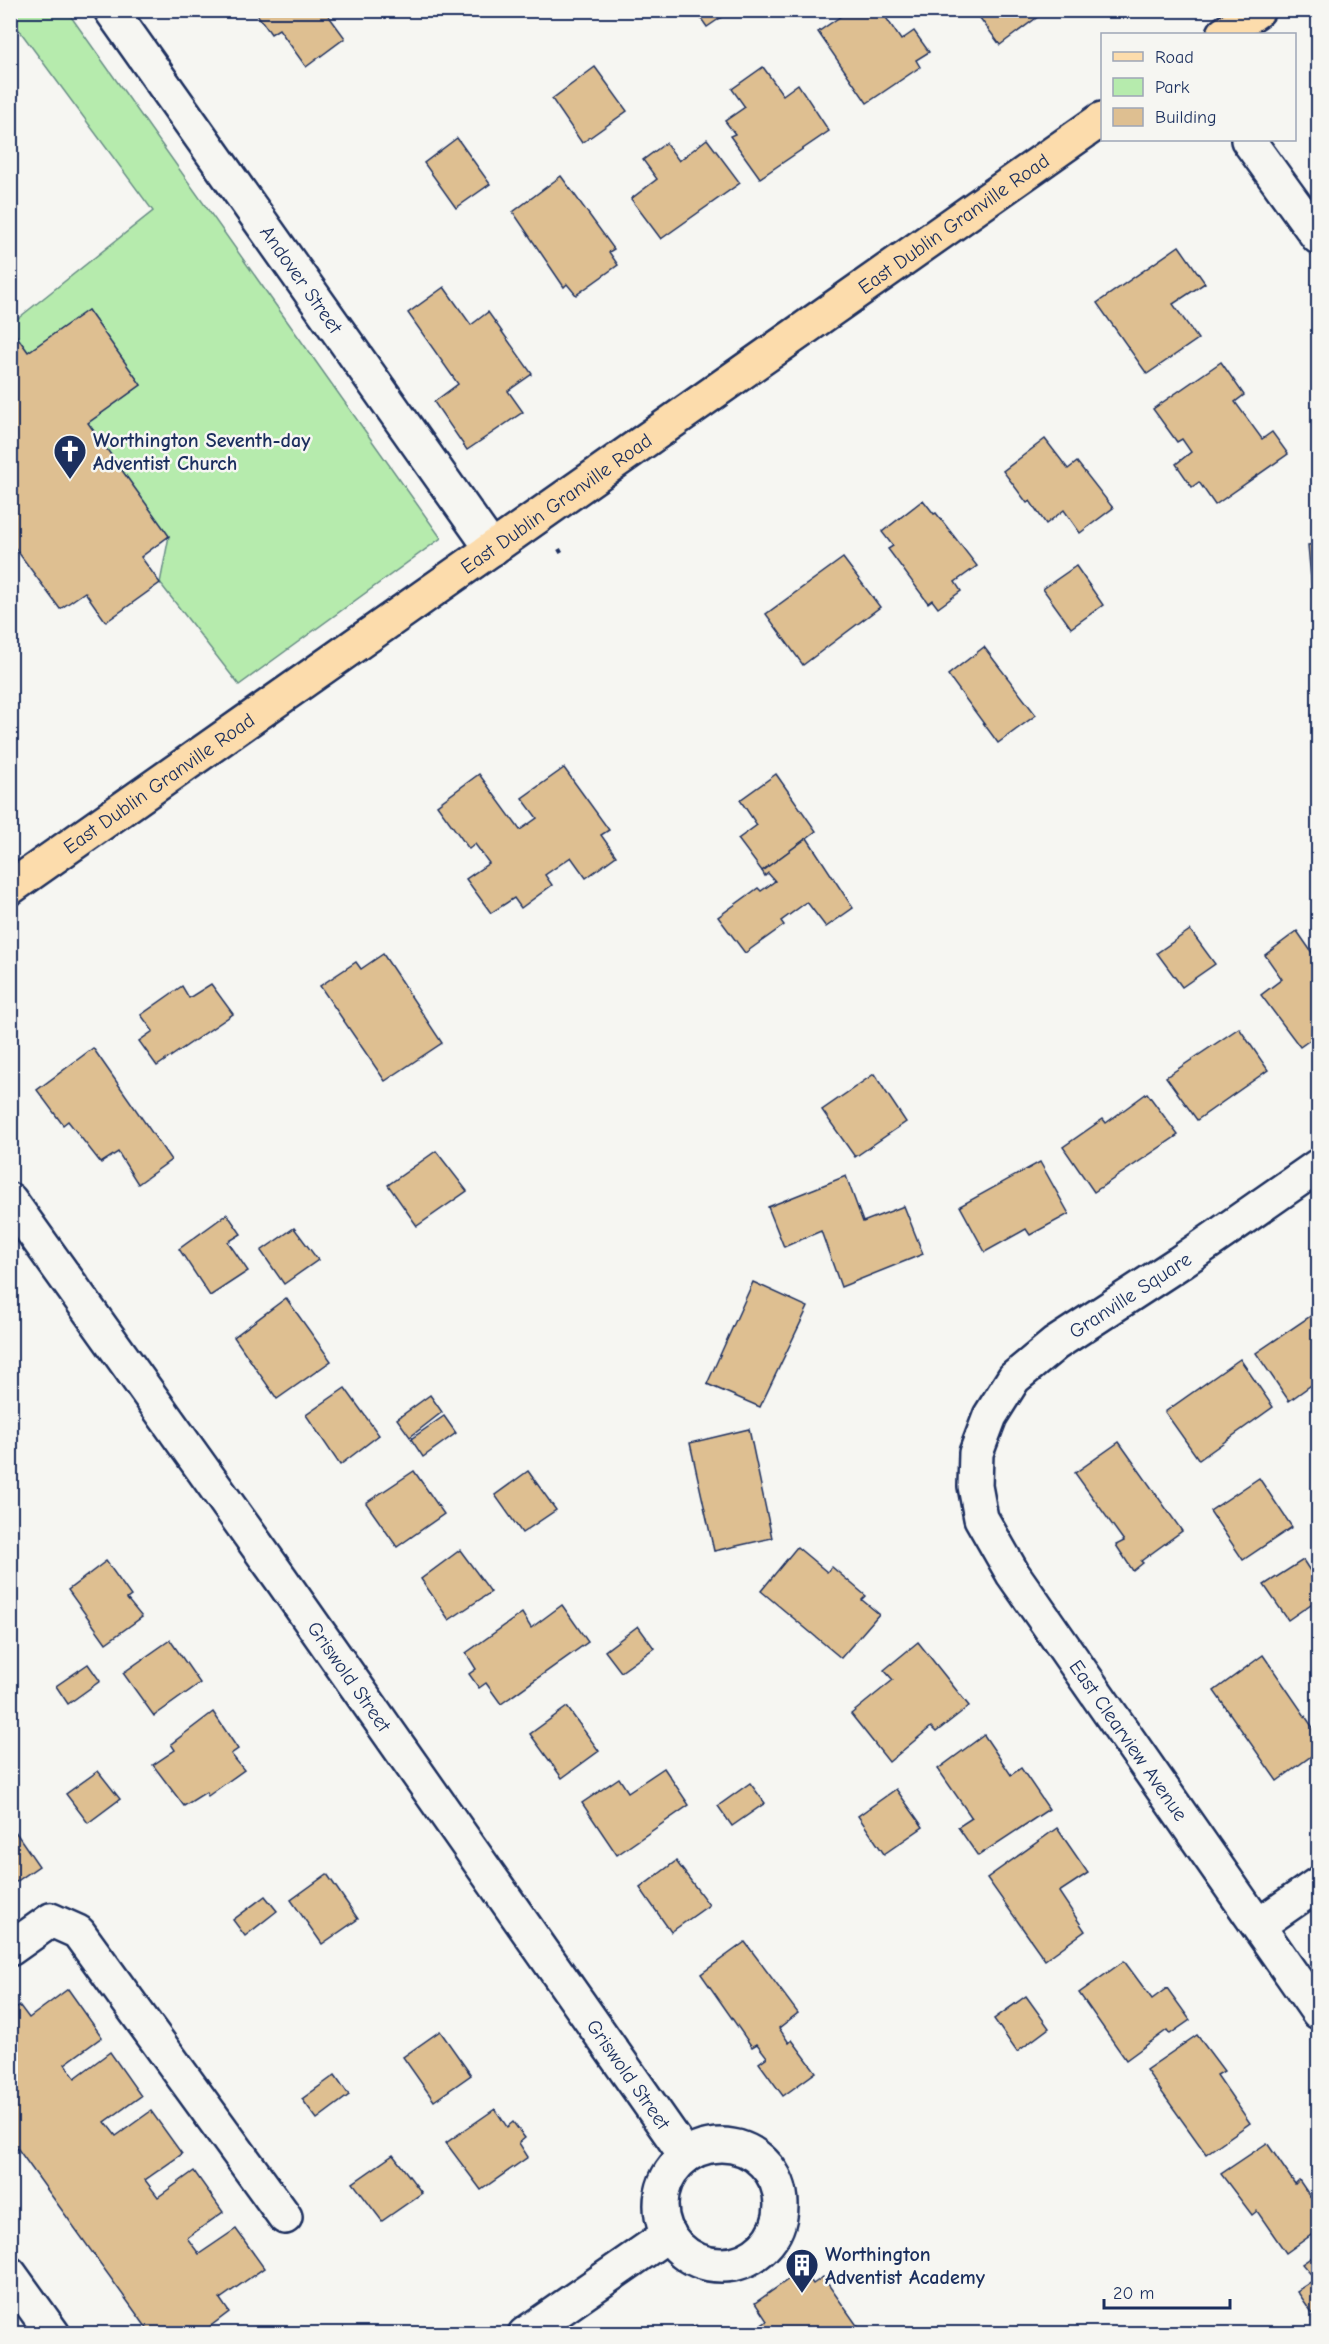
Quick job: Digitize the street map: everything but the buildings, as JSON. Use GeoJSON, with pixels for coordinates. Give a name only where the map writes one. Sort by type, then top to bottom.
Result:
{"type":"FeatureCollection","features":[{"type":"Feature","properties":{"kind":"main road"},"geometry":{"type":"LineString","coordinates":[[1225,33],[1258,10]]}},
{"type":"Feature","properties":{"kind":"main road","name":"East Dublin Granville Road"},"geometry":{"type":"LineString","coordinates":[[10,888],[1101,120]]}},
{"type":"Feature","properties":{"kind":"street","name":"Andover Street"},"geometry":{"type":"LineString","coordinates":[[111,10],[492,549]]}},
{"type":"Feature","properties":{"kind":"street"},"geometry":{"type":"LineString","coordinates":[[1249,141],[1318,237]]}},
{"type":"Feature","properties":{"kind":"street","name":"Granville Square"},"geometry":{"type":"LineString","coordinates":[[976,1453],[990,1416],[1014,1378],[1055,1344],[1179,1263],[1318,1166]]}},
{"type":"Feature","properties":{"kind":"street","name":"Griswold Street"},"geometry":{"type":"LineString","coordinates":[[10,1200],[281,1579],[686,2156]]}},
{"type":"Feature","properties":{"kind":"street","name":"East Clearview Avenue"},"geometry":{"type":"LineString","coordinates":[[976,1453],[975,1486],[981,1518],[1008,1566],[1318,2012]]}},
{"type":"Feature","properties":{"kind":"street"},"geometry":{"type":"LineString","coordinates":[[1259,1925],[1318,1884]]}},
{"type":"Feature","properties":{"kind":"street"},"geometry":{"type":"LineString","coordinates":[[10,1949],[51,1920],[78,1932],[285,2217]]}},
{"type":"Feature","properties":{"kind":"street"},"geometry":{"type":"LineString","coordinates":[[724,2145],[743,2149],[760,2159],[773,2174],[780,2193],[781,2213],[775,2232],[764,2248],[747,2260],[728,2265],[708,2264],[690,2257],[675,2244],[669,2234],[661,2208],[664,2188],[672,2170],[686,2156],[704,2148],[724,2145]]}},
{"type":"Feature","properties":{"kind":"street"},"geometry":{"type":"LineString","coordinates":[[525,2334],[669,2234]]}},
{"type":"Feature","properties":{"kind":"street"},"geometry":{"type":"LineString","coordinates":[[10,2274],[52,2334]]}},
{"type":"Feature","properties":{"kind":"path"},"geometry":{"type":"LineString","coordinates":[[559,549],[563,556]]}},
{"type":"Feature","properties":{"kind":"green space"},"geometry":{"type":"Polygon","coordinates":[[[11,11],[67,11],[441,538],[239,685],[160,583],[169,536],[88,423],[141,385],[88,310],[28,352],[11,327],[11,324],[153,211],[11,19],[11,11]]]}},
{"type":"Feature","properties":{"kind":"place","name":"Worthington Seventh-day Adventist Church"},"geometry":{"type":"Point","coordinates":[70,480]}},
{"type":"Feature","properties":{"kind":"place","name":"Worthington Adventist Academy"},"geometry":{"type":"Point","coordinates":[802,2294]}}]}
